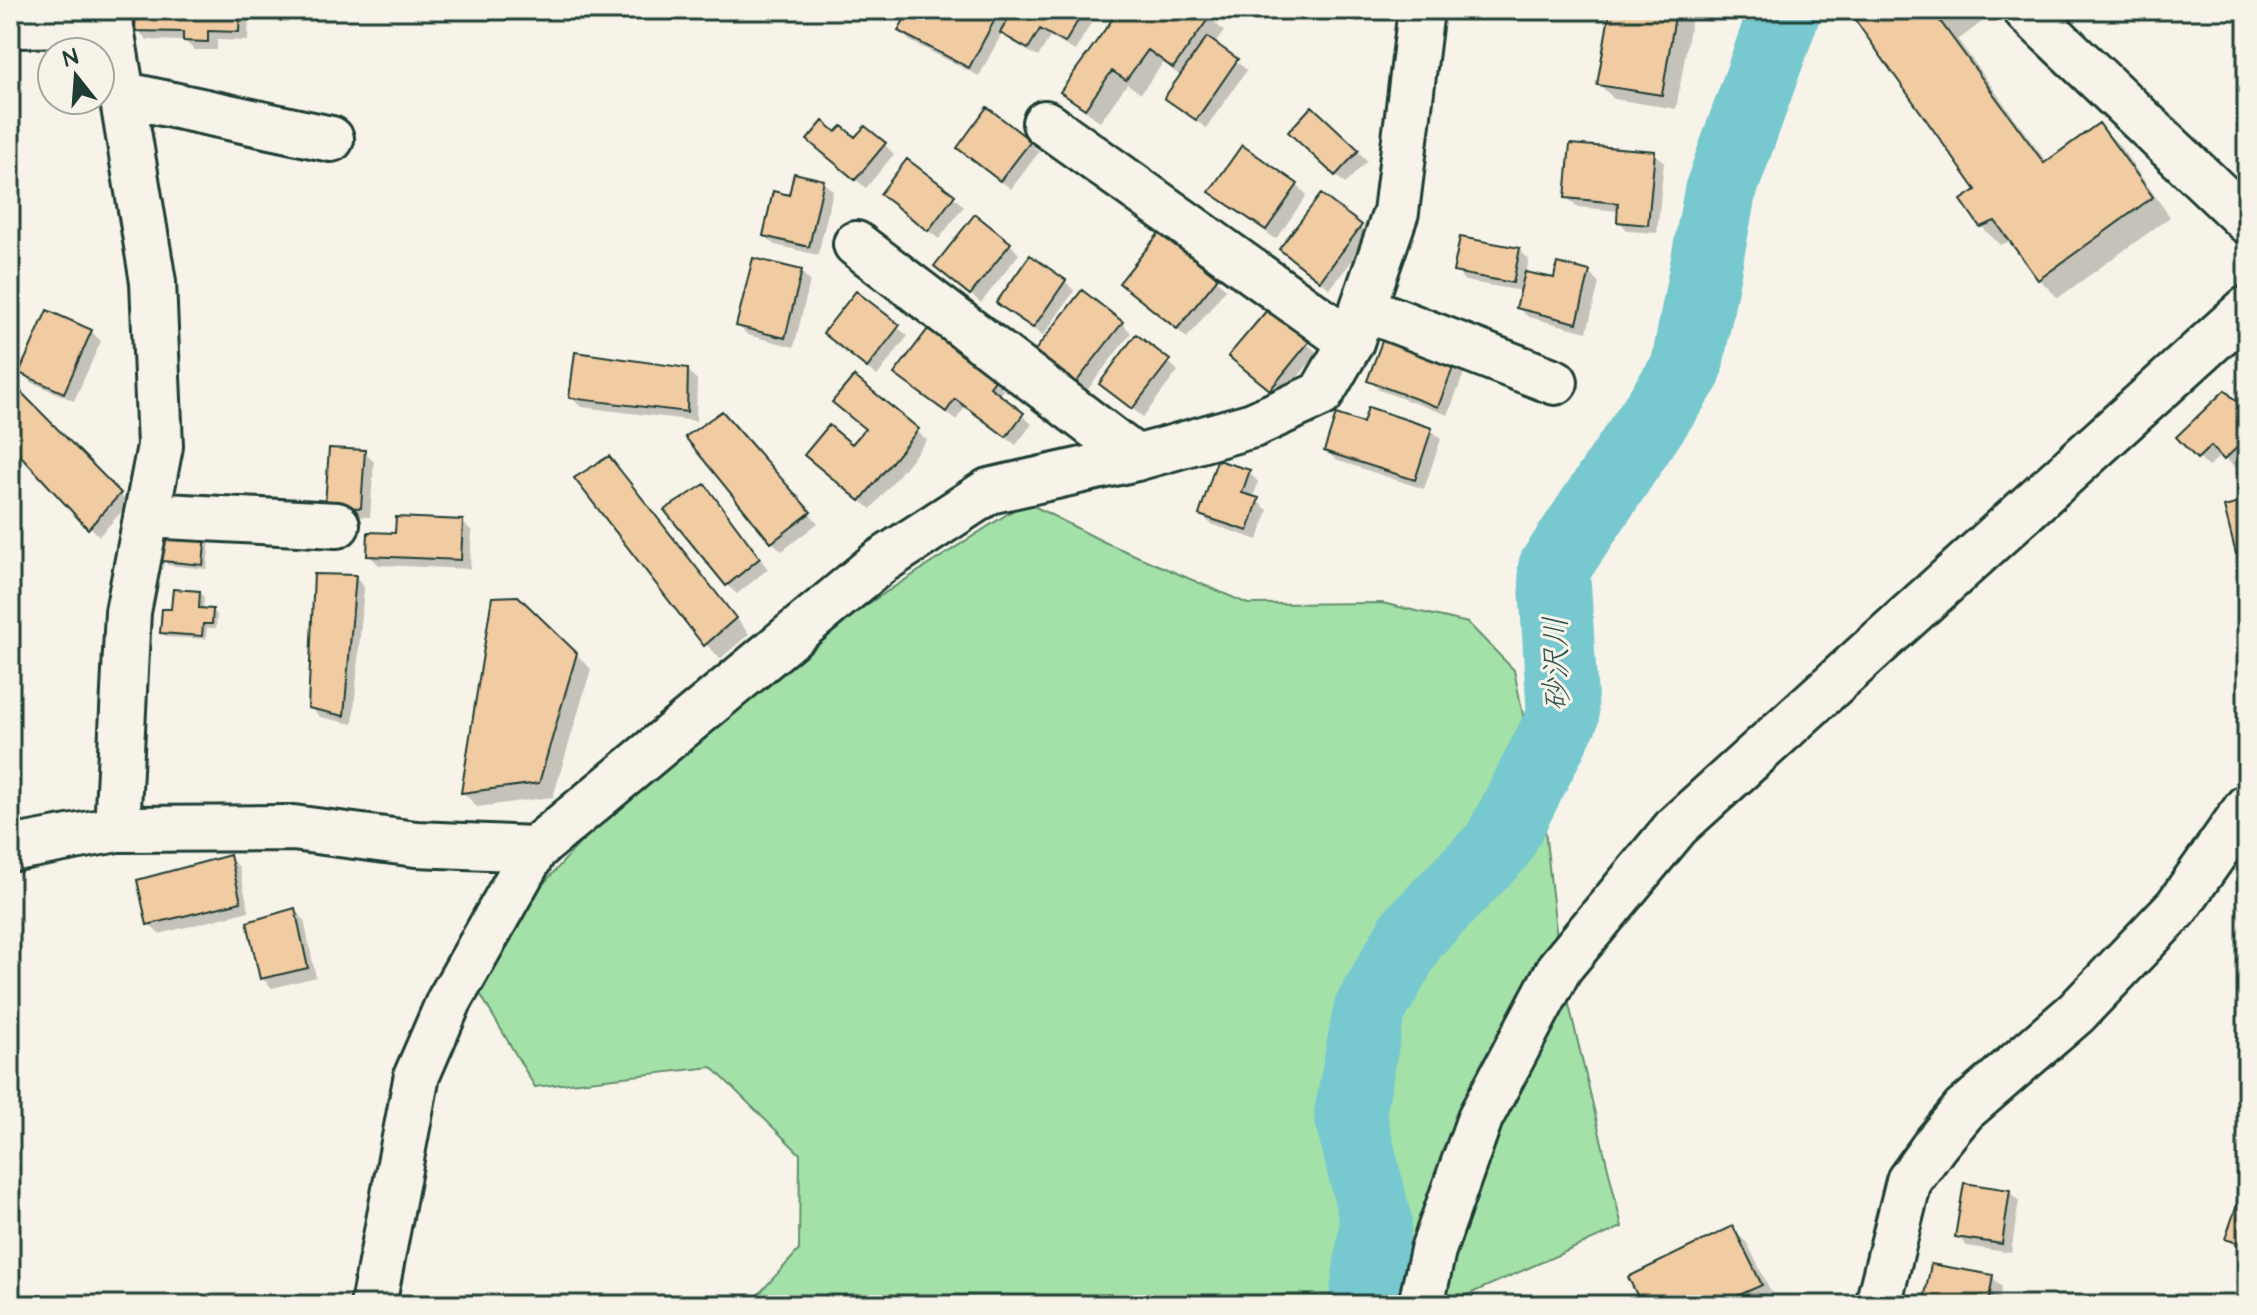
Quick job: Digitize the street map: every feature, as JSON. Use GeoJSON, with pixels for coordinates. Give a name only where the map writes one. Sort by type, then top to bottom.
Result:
{"type":"FeatureCollection","features":[{"type":"Feature","properties":{"kind":"street"},"geometry":{"type":"LineString","coordinates":[[373,1305],[417,1075],[449,1001],[535,849],[880,562],[989,491],[1136,458],[1253,425],[1321,394],[1358,325],[1396,212],[1421,10]]}},
{"type":"Feature","properties":{"kind":"street"},"geometry":{"type":"LineString","coordinates":[[2026,10],[2247,221]]}},
{"type":"Feature","properties":{"kind":"street"},"geometry":{"type":"LineString","coordinates":[[10,25],[109,17],[153,282],[160,446],[128,612],[117,829]]}},
{"type":"Feature","properties":{"kind":"street"},"geometry":{"type":"LineString","coordinates":[[121,94],[331,139]]}},
{"type":"Feature","properties":{"kind":"street"},"geometry":{"type":"LineString","coordinates":[[1045,123],[1358,325],[1555,382]]}},
{"type":"Feature","properties":{"kind":"street"},"geometry":{"type":"LineString","coordinates":[[856,244],[1136,458]]}},
{"type":"Feature","properties":{"kind":"street"},"geometry":{"type":"LineString","coordinates":[[1421,1305],[1433,1250],[1480,1118],[1560,967],[1677,826],[2247,309]]}},
{"type":"Feature","properties":{"kind":"street"},"geometry":{"type":"LineString","coordinates":[[147,515],[337,525]]}},
{"type":"Feature","properties":{"kind":"street"},"geometry":{"type":"LineString","coordinates":[[1878,1305],[1909,1181],[1926,1157],[1964,1110],[2076,1013],[2177,907],[2247,807]]}},
{"type":"Feature","properties":{"kind":"street"},"geometry":{"type":"LineString","coordinates":[[10,849],[117,829],[293,828],[416,844],[535,849]]}},
{"type":"Feature","properties":{"kind":"green space"},"geometry":{"type":"Polygon","coordinates":[[[1026,502],[1102,541],[1248,604],[1382,603],[1468,623],[1514,670],[1544,821],[1560,967],[1622,1227],[1444,1305],[749,1305],[799,1250],[800,1154],[712,1067],[535,1087],[466,970],[694,716],[1026,502]]]}},
{"type":"Feature","properties":{"kind":"building"},"geometry":{"type":"Polygon","coordinates":[[[136,10],[240,10],[239,32],[208,31],[208,42],[183,41],[183,32],[135,31],[136,10]]]}},
{"type":"Feature","properties":{"kind":"building"},"geometry":{"type":"Polygon","coordinates":[[[909,10],[1000,10],[969,68],[898,31],[909,10]]]}},
{"type":"Feature","properties":{"kind":"building"},"geometry":{"type":"Polygon","coordinates":[[[1013,10],[1084,10],[1065,43],[1040,29],[1028,49],[1000,33],[1013,10]]]}},
{"type":"Feature","properties":{"kind":"building"},"geometry":{"type":"Polygon","coordinates":[[[1119,10],[1204,10],[1211,15],[1173,68],[1148,50],[1126,80],[1112,71],[1085,109],[1060,92],[1119,10]]]}},
{"type":"Feature","properties":{"kind":"building"},"geometry":{"type":"Polygon","coordinates":[[[1610,10],[1676,10],[1662,95],[1597,85],[1610,10]]]}},
{"type":"Feature","properties":{"kind":"building"},"geometry":{"type":"Polygon","coordinates":[[[1848,10],[1955,10],[1940,21],[2044,163],[2099,123],[2153,197],[2038,280],[1995,221],[1980,227],[1961,200],[1976,190],[1848,10]]]}},
{"type":"Feature","properties":{"kind":"building"},"geometry":{"type":"Polygon","coordinates":[[[1207,37],[1238,59],[1196,120],[1164,98],[1207,37]]]}},
{"type":"Feature","properties":{"kind":"building"},"geometry":{"type":"Polygon","coordinates":[[[1312,106],[1359,150],[1335,176],[1288,132],[1312,106]]]}},
{"type":"Feature","properties":{"kind":"building"},"geometry":{"type":"Polygon","coordinates":[[[987,107],[1031,141],[1000,181],[957,148],[987,107]]]}},
{"type":"Feature","properties":{"kind":"building"},"geometry":{"type":"Polygon","coordinates":[[[823,121],[836,132],[842,126],[855,137],[865,126],[886,143],[855,180],[807,140],[823,121]]]}},
{"type":"Feature","properties":{"kind":"building"},"geometry":{"type":"Polygon","coordinates":[[[1570,144],[1655,151],[1648,225],[1617,222],[1618,203],[1565,198],[1570,144]]]}},
{"type":"Feature","properties":{"kind":"building"},"geometry":{"type":"Polygon","coordinates":[[[1242,145],[1298,184],[1266,230],[1209,192],[1242,145]]]}},
{"type":"Feature","properties":{"kind":"building"},"geometry":{"type":"Polygon","coordinates":[[[907,159],[955,195],[928,231],[880,194],[907,159]]]}},
{"type":"Feature","properties":{"kind":"building"},"geometry":{"type":"Polygon","coordinates":[[[794,173],[824,180],[809,247],[763,236],[773,191],[789,195],[794,173]]]}},
{"type":"Feature","properties":{"kind":"building"},"geometry":{"type":"Polygon","coordinates":[[[1321,194],[1362,225],[1320,281],[1279,249],[1321,194]]]}},
{"type":"Feature","properties":{"kind":"building"},"geometry":{"type":"Polygon","coordinates":[[[975,214],[1011,243],[970,295],[934,266],[975,214]]]}},
{"type":"Feature","properties":{"kind":"building"},"geometry":{"type":"Polygon","coordinates":[[[1160,232],[1218,278],[1177,329],[1119,283],[1160,232]]]}},
{"type":"Feature","properties":{"kind":"building"},"geometry":{"type":"Polygon","coordinates":[[[1460,237],[1520,248],[1513,283],[1453,272],[1460,237]]]}},
{"type":"Feature","properties":{"kind":"building"},"geometry":{"type":"Polygon","coordinates":[[[1030,255],[1066,280],[1033,328],[996,303],[1030,255]]]}},
{"type":"Feature","properties":{"kind":"building"},"geometry":{"type":"Polygon","coordinates":[[[753,258],[802,270],[785,338],[736,326],[753,258]]]}},
{"type":"Feature","properties":{"kind":"building"},"geometry":{"type":"Polygon","coordinates":[[[1557,263],[1590,271],[1577,323],[1516,308],[1525,272],[1554,278],[1557,263]]]}},
{"type":"Feature","properties":{"kind":"building"},"geometry":{"type":"Polygon","coordinates":[[[1082,290],[1123,322],[1074,385],[1033,353],[1082,290]]]}},
{"type":"Feature","properties":{"kind":"building"},"geometry":{"type":"Polygon","coordinates":[[[856,291],[900,325],[867,368],[823,333],[856,291]]]}},
{"type":"Feature","properties":{"kind":"building"},"geometry":{"type":"Polygon","coordinates":[[[1268,309],[1309,342],[1270,390],[1228,356],[1268,309]]]}},
{"type":"Feature","properties":{"kind":"building"},"geometry":{"type":"Polygon","coordinates":[[[47,310],[92,330],[64,393],[19,373],[47,310]]]}},
{"type":"Feature","properties":{"kind":"building"},"geometry":{"type":"Polygon","coordinates":[[[928,329],[996,379],[990,387],[1024,413],[1006,437],[955,399],[946,412],[894,374],[928,329]]]}},
{"type":"Feature","properties":{"kind":"building"},"geometry":{"type":"Polygon","coordinates":[[[1136,334],[1170,360],[1132,409],[1099,384],[1136,334]]]}},
{"type":"Feature","properties":{"kind":"building"},"geometry":{"type":"Polygon","coordinates":[[[1384,336],[1455,362],[1438,407],[1367,381],[1384,336]]]}},
{"type":"Feature","properties":{"kind":"building"},"geometry":{"type":"Polygon","coordinates":[[[575,352],[688,368],[687,412],[569,398],[575,352]]]}},
{"type":"Feature","properties":{"kind":"building"},"geometry":{"type":"Polygon","coordinates":[[[854,376],[919,429],[860,501],[804,455],[829,425],[852,444],[865,429],[832,402],[854,376]]]}},
{"type":"Feature","properties":{"kind":"building"},"geometry":{"type":"Polygon","coordinates":[[[16,387],[121,493],[88,529],[10,444],[10,398],[16,387]]]}},
{"type":"Feature","properties":{"kind":"building"},"geometry":{"type":"Polygon","coordinates":[[[2225,390],[2247,412],[2247,438],[2224,460],[2211,446],[2197,459],[2176,437],[2225,390]]]}},
{"type":"Feature","properties":{"kind":"building"},"geometry":{"type":"Polygon","coordinates":[[[1368,407],[1432,428],[1415,480],[1324,451],[1336,414],[1363,423],[1368,407]]]}},
{"type":"Feature","properties":{"kind":"building"},"geometry":{"type":"Polygon","coordinates":[[[722,411],[811,512],[771,543],[685,437],[722,411]]]}},
{"type":"Feature","properties":{"kind":"building"},"geometry":{"type":"Polygon","coordinates":[[[329,448],[365,450],[361,508],[325,506],[329,448]]]}},
{"type":"Feature","properties":{"kind":"building"},"geometry":{"type":"Polygon","coordinates":[[[609,456],[736,618],[704,646],[574,478],[609,456]]]}},
{"type":"Feature","properties":{"kind":"building"},"geometry":{"type":"Polygon","coordinates":[[[1217,460],[1250,470],[1242,493],[1259,498],[1248,531],[1199,515],[1217,460]]]}},
{"type":"Feature","properties":{"kind":"building"},"geometry":{"type":"Polygon","coordinates":[[[705,484],[760,558],[726,586],[664,510],[705,484]]]}},
{"type":"Feature","properties":{"kind":"building"},"geometry":{"type":"Polygon","coordinates":[[[2247,501],[2247,551],[2236,554],[2224,507],[2247,501]]]}},
{"type":"Feature","properties":{"kind":"building"},"geometry":{"type":"Polygon","coordinates":[[[396,517],[463,520],[461,560],[367,556],[368,532],[395,533],[396,517]]]}},
{"type":"Feature","properties":{"kind":"building"},"geometry":{"type":"Polygon","coordinates":[[[165,529],[206,533],[203,565],[162,561],[165,529]]]}},
{"type":"Feature","properties":{"kind":"building"},"geometry":{"type":"Polygon","coordinates":[[[314,574],[356,575],[344,716],[308,708],[314,574]]]}},
{"type":"Feature","properties":{"kind":"building"},"geometry":{"type":"Polygon","coordinates":[[[173,589],[200,591],[199,608],[213,609],[212,624],[203,624],[202,636],[160,633],[162,609],[171,609],[173,589]]]}},
{"type":"Feature","properties":{"kind":"building"},"geometry":{"type":"Polygon","coordinates":[[[518,596],[577,653],[539,783],[461,793],[492,597],[518,596]]]}},
{"type":"Feature","properties":{"kind":"building"},"geometry":{"type":"Polygon","coordinates":[[[230,855],[241,902],[147,925],[137,880],[230,855]]]}},
{"type":"Feature","properties":{"kind":"building"},"geometry":{"type":"Polygon","coordinates":[[[295,908],[308,968],[260,979],[247,922],[295,908]]]}},
{"type":"Feature","properties":{"kind":"building"},"geometry":{"type":"Polygon","coordinates":[[[2247,1176],[2247,1246],[2225,1239],[2247,1176]]]}},
{"type":"Feature","properties":{"kind":"building"},"geometry":{"type":"Polygon","coordinates":[[[1964,1183],[2010,1190],[2002,1244],[1955,1237],[1964,1183]]]}},
{"type":"Feature","properties":{"kind":"building"},"geometry":{"type":"Polygon","coordinates":[[[1733,1226],[1762,1285],[1737,1296],[1741,1305],[1642,1305],[1628,1277],[1733,1226]]]}},
{"type":"Feature","properties":{"kind":"building"},"geometry":{"type":"Polygon","coordinates":[[[1931,1264],[1993,1275],[1988,1305],[1923,1305],[1931,1264]]]}},
{"type":"Feature","properties":{"kind":"waterway","name":"砂沢川"},"geometry":{"type":"LineString","coordinates":[[1364,1305],[1376,1222],[1350,1114],[1369,1011],[1412,934],[1498,845],[1563,717],[1554,568],[1686,370],[1720,192],[1785,10]]}}]}
